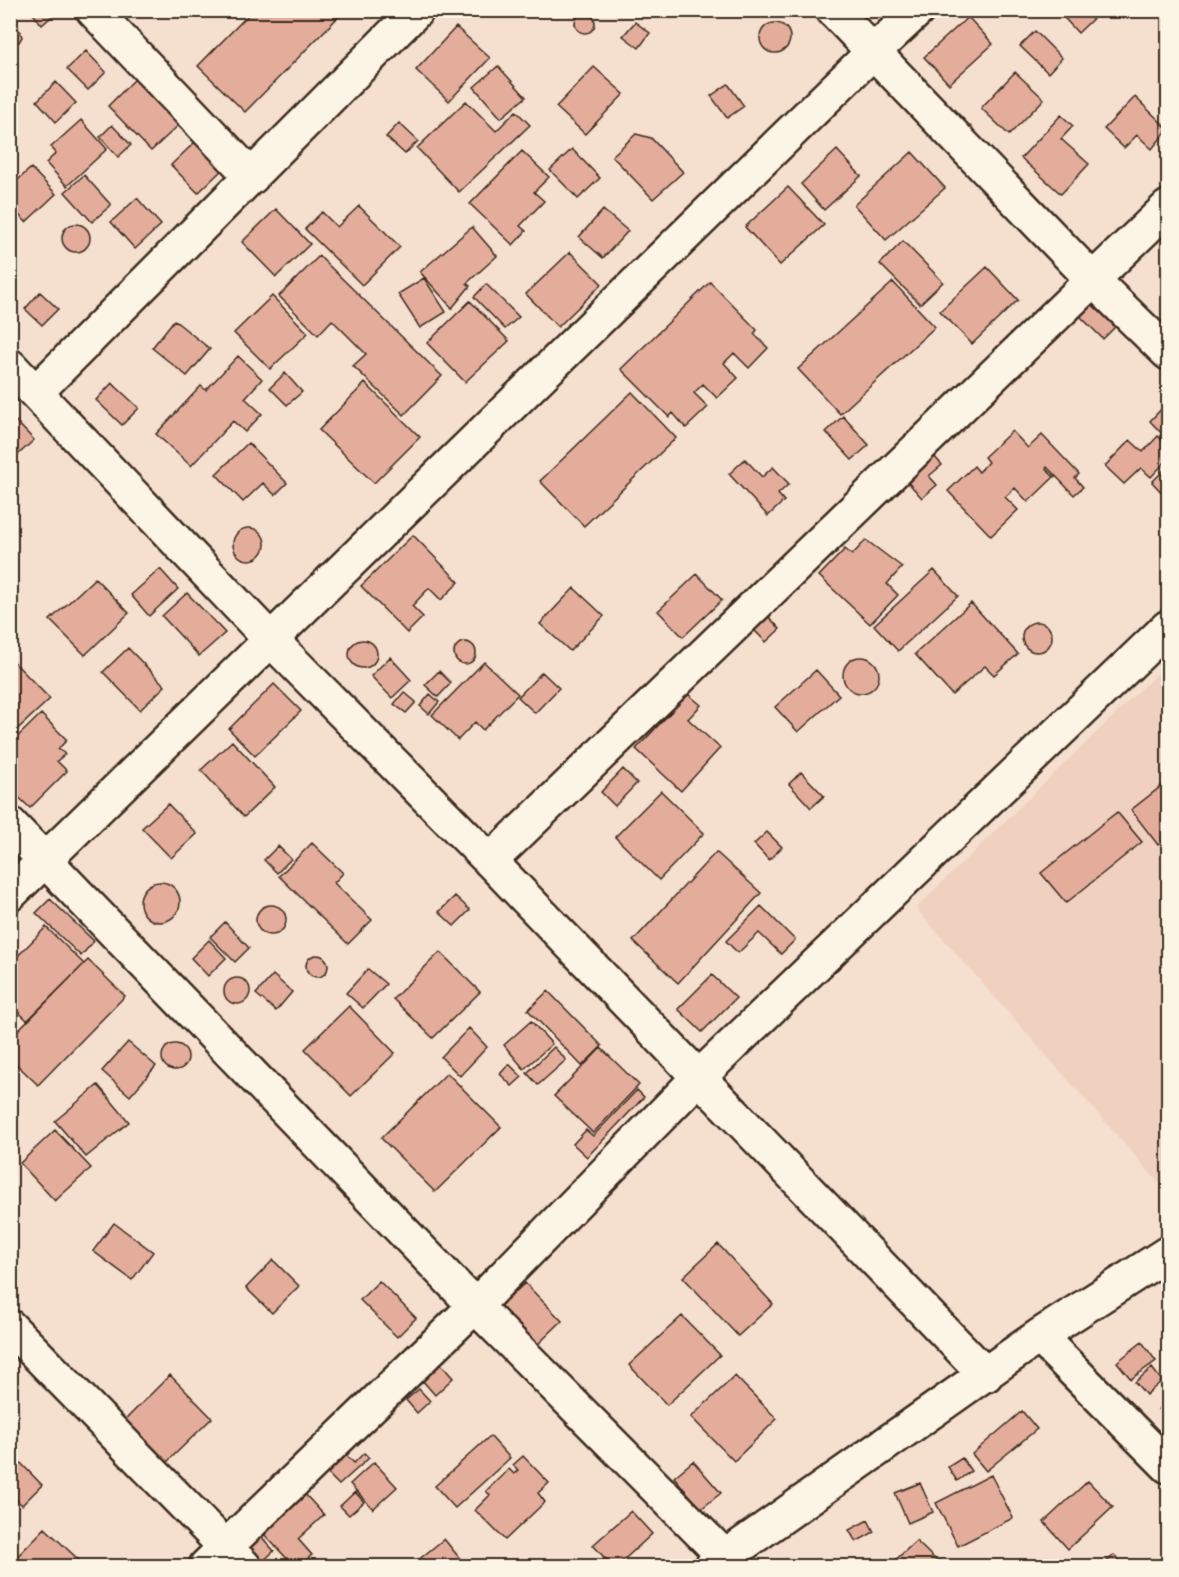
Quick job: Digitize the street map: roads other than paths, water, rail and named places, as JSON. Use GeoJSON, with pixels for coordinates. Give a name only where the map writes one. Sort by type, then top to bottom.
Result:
{"type":"FeatureCollection","features":[{"type":"Feature","properties":{"kind":"street"},"geometry":{"type":"LineString","coordinates":[[93,10],[252,177]]}},
{"type":"Feature","properties":{"kind":"street"},"geometry":{"type":"LineString","coordinates":[[833,10],[1094,281],[1168,352]]}},
{"type":"Feature","properties":{"kind":"street"},"geometry":{"type":"LineString","coordinates":[[10,894],[918,10]]}},
{"type":"Feature","properties":{"kind":"street"},"geometry":{"type":"LineString","coordinates":[[37,391],[252,177],[413,12]]}},
{"type":"Feature","properties":{"kind":"street"},"geometry":{"type":"LineString","coordinates":[[490,861],[1094,281],[1168,207]]}},
{"type":"Feature","properties":{"kind":"street"},"geometry":{"type":"LineString","coordinates":[[10,366],[37,391],[270,639],[490,861],[986,1375]]}},
{"type":"Feature","properties":{"kind":"street"},"geometry":{"type":"LineString","coordinates":[[10,1327],[225,1560],[698,1078],[1168,627]]}},
{"type":"Feature","properties":{"kind":"street"},"geometry":{"type":"LineString","coordinates":[[10,824],[475,1306],[718,1562],[1039,1336],[1168,1253]]}},
{"type":"Feature","properties":{"kind":"street"},"geometry":{"type":"LineString","coordinates":[[1039,1336],[1168,1467]]}}]}
